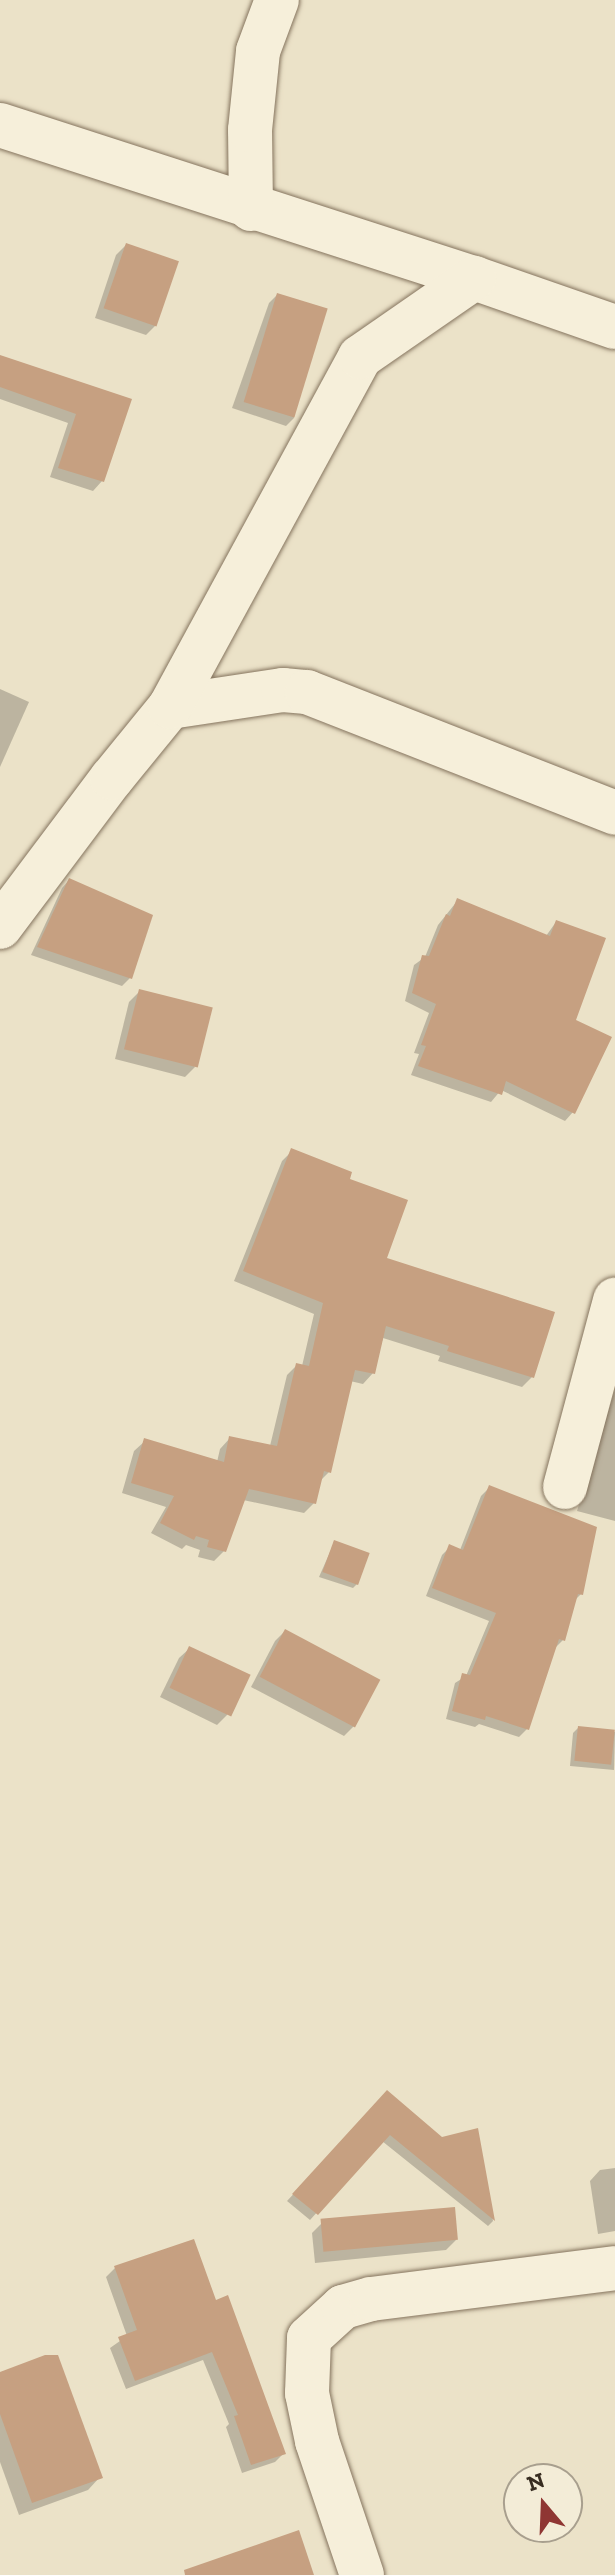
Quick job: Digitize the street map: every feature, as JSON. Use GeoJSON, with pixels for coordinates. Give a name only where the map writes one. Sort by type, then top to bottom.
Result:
{"type":"FeatureCollection","features":[{"type":"Feature","properties":{"kind":"street"},"geometry":{"type":"LineString","coordinates":[[251,209],[250,130],[258,51],[277,0]]}},
{"type":"Feature","properties":{"kind":"street"},"geometry":{"type":"LineString","coordinates":[[0,125],[251,209],[474,278],[615,327]]}},
{"type":"Feature","properties":{"kind":"street"},"geometry":{"type":"LineString","coordinates":[[0,927],[112,778],[170,707],[360,357],[474,278]]}},
{"type":"Feature","properties":{"kind":"street"},"geometry":{"type":"LineString","coordinates":[[170,707],[283,690],[307,692],[615,813]]}},
{"type":"Feature","properties":{"kind":"street"},"geometry":{"type":"LineString","coordinates":[[565,1487],[615,1300]]}},
{"type":"Feature","properties":{"kind":"street"},"geometry":{"type":"LineString","coordinates":[[362,2575],[317,2441],[307,2393],[309,2338],[343,2307],[371,2299],[615,2268]]}},
{"type":"Feature","properties":{"kind":"building"},"geometry":{"type":"Polygon","coordinates":[[[126,243],[179,261],[156,326],[104,308],[126,243]]]}},
{"type":"Feature","properties":{"kind":"building"},"geometry":{"type":"Polygon","coordinates":[[[277,293],[328,308],[294,418],[244,402],[277,293]]]}},
{"type":"Feature","properties":{"kind":"building"},"geometry":{"type":"Polygon","coordinates":[[[0,355],[132,399],[104,482],[58,468],[76,414],[0,387],[0,355]]]}},
{"type":"Feature","properties":{"kind":"building"},"geometry":{"type":"Polygon","coordinates":[[[69,878],[153,915],[132,979],[37,947],[69,878]]]}},
{"type":"Feature","properties":{"kind":"building"},"geometry":{"type":"Polygon","coordinates":[[[457,898],[550,936],[556,920],[606,938],[576,1020],[612,1037],[575,1114],[506,1081],[502,1095],[418,1066],[426,1046],[421,1045],[436,1004],[412,993],[422,955],[429,956],[446,914],[450,916],[457,898]]]}},
{"type":"Feature","properties":{"kind":"building"},"geometry":{"type":"Polygon","coordinates":[[[139,989],[213,1007],[198,1068],[124,1049],[139,989]]]}},
{"type":"Feature","properties":{"kind":"building"},"geometry":{"type":"Polygon","coordinates":[[[291,1148],[352,1172],[350,1179],[408,1200],[387,1258],[555,1312],[534,1378],[447,1351],[449,1346],[386,1326],[375,1374],[355,1370],[331,1473],[324,1471],[316,1504],[249,1489],[226,1552],[207,1547],[209,1540],[196,1536],[194,1540],[160,1523],[174,1496],[131,1483],[144,1438],[224,1462],[229,1436],[277,1446],[296,1363],[309,1366],[323,1303],[243,1271],[291,1148]]]}},
{"type":"Feature","properties":{"kind":"building"},"geometry":{"type":"Polygon","coordinates":[[[489,1485],[597,1527],[583,1595],[578,1594],[565,1641],[559,1639],[529,1730],[486,1716],[485,1720],[452,1711],[462,1673],[470,1675],[496,1613],[432,1588],[449,1544],[463,1550],[489,1485]]]}},
{"type":"Feature","properties":{"kind":"building"},"geometry":{"type":"Polygon","coordinates":[[[334,1540],[370,1553],[358,1585],[322,1572],[334,1540]]]}},
{"type":"Feature","properties":{"kind":"building"},"geometry":{"type":"Polygon","coordinates":[[[285,1629],[380,1680],[355,1727],[260,1677],[285,1629]]]}},
{"type":"Feature","properties":{"kind":"building"},"geometry":{"type":"Polygon","coordinates":[[[189,1646],[251,1675],[231,1716],[170,1688],[189,1646]]]}},
{"type":"Feature","properties":{"kind":"building"},"geometry":{"type":"Polygon","coordinates":[[[578,1726],[615,1730],[611,1765],[574,1761],[578,1726]]]}},
{"type":"Feature","properties":{"kind":"building"},"geometry":{"type":"Polygon","coordinates":[[[387,2090],[442,2137],[478,2128],[495,2221],[390,2135],[318,2215],[292,2194],[387,2090]]]}},
{"type":"Feature","properties":{"kind":"building"},"geometry":{"type":"Polygon","coordinates":[[[455,2207],[458,2240],[323,2252],[321,2219],[455,2207]]]}},
{"type":"Feature","properties":{"kind":"building"},"geometry":{"type":"Polygon","coordinates":[[[194,2239],[216,2300],[228,2295],[286,2454],[251,2465],[234,2416],[238,2415],[212,2352],[135,2381],[118,2337],[137,2330],[114,2266],[194,2239]]]}},
{"type":"Feature","properties":{"kind":"building"},"geometry":{"type":"Polygon","coordinates":[[[45,2355],[58,2355],[103,2478],[32,2503],[0,2414],[0,2372],[45,2355]]]}},
{"type":"Feature","properties":{"kind":"building"},"geometry":{"type":"Polygon","coordinates":[[[299,2530],[314,2575],[185,2575],[184,2570],[299,2530]]]}}]}
